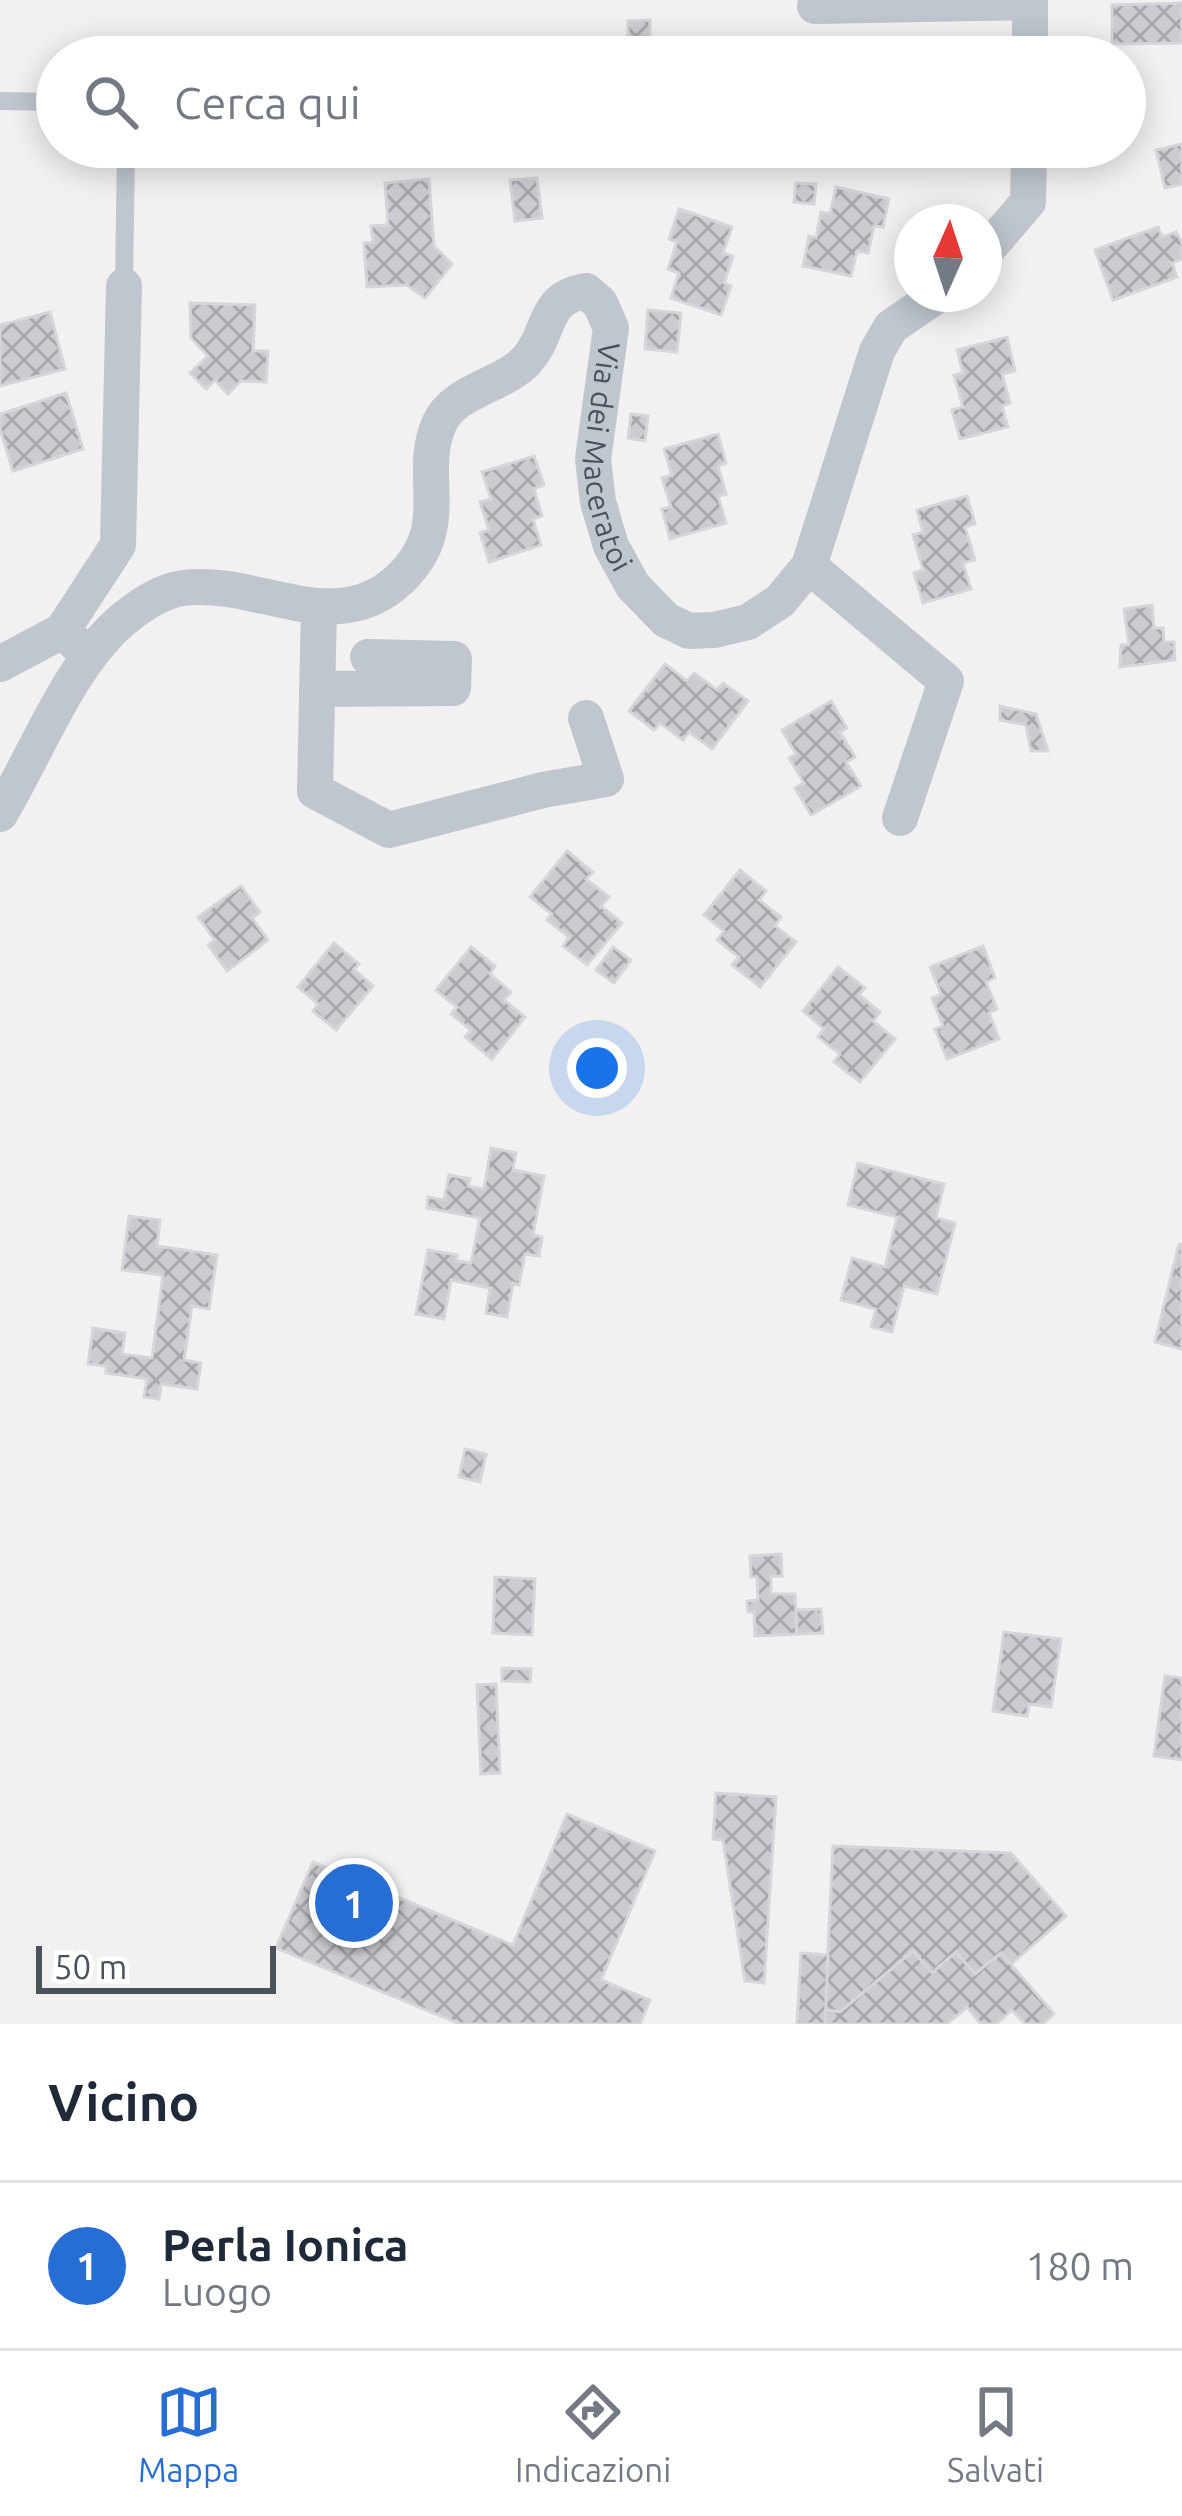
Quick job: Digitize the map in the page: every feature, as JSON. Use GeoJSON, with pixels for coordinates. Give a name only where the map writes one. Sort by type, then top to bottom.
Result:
{"type":"FeatureCollection","features":[{"type":"Feature","properties":{"kind":"street"},"geometry":{"type":"LineString","coordinates":[[815,6],[1030,2],[1030,36]]}},
{"type":"Feature","properties":{"kind":"street"},"geometry":{"type":"LineString","coordinates":[[1002,233],[1028,202],[1029,168]]}},
{"type":"Feature","properties":{"kind":"street"},"geometry":{"type":"LineString","coordinates":[[0,664],[75,643],[118,545],[124,286]]}},
{"type":"Feature","properties":{"kind":"street","name":"Via dei Maceratoi"},"geometry":{"type":"LineString","coordinates":[[0,814],[75,643],[119,623],[152,598],[182,588],[215,589],[332,610],[368,600],[399,580],[422,552],[434,514],[433,455],[446,410],[511,374],[543,338],[552,307],[568,293],[586,291],[600,303],[610,328],[593,459],[598,502],[611,546],[633,586],[666,620],[689,631],[748,622],[780,601],[809,566],[877,351],[891,328],[914,312]]}},
{"type":"Feature","properties":{"kind":"street"},"geometry":{"type":"LineString","coordinates":[[809,566],[946,681],[900,818]]}},
{"type":"Feature","properties":{"kind":"street"},"geometry":{"type":"LineString","coordinates":[[319,608],[315,791],[389,830],[605,779],[586,718]]}},
{"type":"Feature","properties":{"kind":"street"},"geometry":{"type":"LineString","coordinates":[[317,689],[453,688],[454,659],[368,657]]}},
{"type":"Feature","properties":{"kind":"lane"},"geometry":{"type":"LineString","coordinates":[[0,101],[36,102]]}},
{"type":"Feature","properties":{"kind":"lane"},"geometry":{"type":"LineString","coordinates":[[124,286],[126,168]]}},
{"type":"Feature","properties":{"kind":"building"},"geometry":{"type":"Polygon","coordinates":[[[1182,3],[1182,43],[1146,44],[1146,36],[1112,36],[1112,5],[1182,3]]]}},
{"type":"Feature","properties":{"kind":"building"},"geometry":{"type":"Polygon","coordinates":[[[650,20],[650,36],[628,36],[628,21],[650,20]]]}},
{"type":"Feature","properties":{"kind":"building"},"geometry":{"type":"Polygon","coordinates":[[[1182,144],[1182,184],[1165,188],[1156,150],[1182,144]]]}},
{"type":"Feature","properties":{"kind":"building"},"geometry":{"type":"Polygon","coordinates":[[[537,178],[542,218],[515,221],[510,180],[537,178]]]}},
{"type":"Feature","properties":{"kind":"building"},"geometry":{"type":"Polygon","coordinates":[[[429,179],[434,246],[452,264],[425,298],[407,285],[367,287],[364,243],[373,242],[371,226],[388,225],[385,183],[429,179]]]}},
{"type":"Feature","properties":{"kind":"building"},"geometry":{"type":"Polygon","coordinates":[[[796,183],[816,184],[814,204],[794,202],[796,183]]]}},
{"type":"Feature","properties":{"kind":"building"},"geometry":{"type":"Polygon","coordinates":[[[836,187],[889,199],[883,227],[874,226],[868,253],[857,251],[851,276],[803,266],[809,236],[816,238],[821,212],[830,214],[836,187]]]}},
{"type":"Feature","properties":{"kind":"building"},"geometry":{"type":"Polygon","coordinates":[[[679,209],[732,227],[723,253],[733,256],[724,283],[731,286],[721,315],[671,298],[679,273],[668,269],[677,242],[669,239],[679,209]]]}},
{"type":"Feature","properties":{"kind":"building"},"geometry":{"type":"Polygon","coordinates":[[[1158,227],[1162,237],[1176,232],[1182,242],[1182,259],[1172,263],[1177,277],[1113,300],[1095,250],[1158,227]]]}},
{"type":"Feature","properties":{"kind":"building"},"geometry":{"type":"Polygon","coordinates":[[[190,303],[255,305],[253,351],[268,351],[266,382],[241,381],[228,394],[215,380],[206,389],[190,373],[208,356],[191,338],[190,303]]]}},
{"type":"Feature","properties":{"kind":"building"},"geometry":{"type":"Polygon","coordinates":[[[648,310],[681,313],[677,352],[645,349],[648,310]]]}},
{"type":"Feature","properties":{"kind":"building"},"geometry":{"type":"Polygon","coordinates":[[[50,312],[65,369],[0,386],[0,325],[50,312]]]}},
{"type":"Feature","properties":{"kind":"building"},"geometry":{"type":"Polygon","coordinates":[[[1007,337],[1015,371],[1002,374],[1010,403],[1002,406],[1008,427],[960,439],[952,410],[963,407],[954,375],[963,373],[957,350],[1007,337]]]}},
{"type":"Feature","properties":{"kind":"building"},"geometry":{"type":"Polygon","coordinates":[[[66,393],[83,449],[13,471],[0,414],[66,393]]]}},
{"type":"Feature","properties":{"kind":"building"},"geometry":{"type":"Polygon","coordinates":[[[631,414],[648,416],[645,441],[628,438],[631,414]]]}},
{"type":"Feature","properties":{"kind":"building"},"geometry":{"type":"Polygon","coordinates":[[[718,434],[726,463],[718,466],[726,494],[718,496],[726,523],[670,539],[662,509],[671,507],[662,478],[672,475],[664,449],[718,434]]]}},
{"type":"Feature","properties":{"kind":"building"},"geometry":{"type":"Polygon","coordinates":[[[534,456],[544,485],[534,489],[542,516],[533,519],[541,545],[489,562],[480,533],[489,530],[480,502],[491,499],[482,472],[534,456]]]}},
{"type":"Feature","properties":{"kind":"building"},"geometry":{"type":"Polygon","coordinates":[[[967,496],[975,524],[965,527],[975,560],[963,563],[971,589],[923,603],[914,573],[923,570],[913,535],[923,532],[917,510],[967,496]]]}},
{"type":"Feature","properties":{"kind":"building"},"geometry":{"type":"Polygon","coordinates":[[[1152,605],[1154,628],[1163,628],[1164,642],[1174,642],[1175,660],[1120,667],[1121,645],[1129,645],[1124,609],[1152,605]]]}},
{"type":"Feature","properties":{"kind":"building"},"geometry":{"type":"Polygon","coordinates":[[[665,664],[687,681],[694,673],[717,690],[723,683],[748,701],[712,749],[689,732],[683,740],[660,723],[654,730],[629,711],[665,664]]]}},
{"type":"Feature","properties":{"kind":"building"},"geometry":{"type":"Polygon","coordinates":[[[831,701],[847,728],[840,732],[855,757],[846,762],[861,786],[811,815],[795,788],[804,783],[789,758],[796,754],[782,730],[831,701]]]}},
{"type":"Feature","properties":{"kind":"building"},"geometry":{"type":"Polygon","coordinates":[[[1000,706],[1036,714],[1048,751],[1031,751],[1026,725],[1000,720],[1000,706]]]}},
{"type":"Feature","properties":{"kind":"building"},"geometry":{"type":"Polygon","coordinates":[[[567,851],[593,872],[586,879],[609,897],[601,906],[622,923],[587,965],[563,946],[569,937],[547,920],[552,914],[530,897],[567,851]]]}},
{"type":"Feature","properties":{"kind":"building"},"geometry":{"type":"Polygon","coordinates":[[[740,870],[766,891],[759,900],[781,917],[775,926],[796,942],[760,987],[732,965],[739,957],[717,940],[724,931],[704,915],[740,870]]]}},
{"type":"Feature","properties":{"kind":"building"},"geometry":{"type":"Polygon","coordinates":[[[241,886],[260,912],[252,918],[268,940],[227,971],[208,945],[215,940],[198,917],[241,886]]]}},
{"type":"Feature","properties":{"kind":"building"},"geometry":{"type":"Polygon","coordinates":[[[334,943],[359,964],[354,969],[373,986],[336,1030],[313,1011],[318,1004],[298,987],[334,943]]]}},
{"type":"Feature","properties":{"kind":"building"},"geometry":{"type":"Polygon","coordinates":[[[983,946],[995,978],[986,982],[997,1009],[989,1013],[999,1039],[947,1059],[935,1029],[943,1026],[932,998],[941,994],[930,967],[983,946]]]}},
{"type":"Feature","properties":{"kind":"building"},"geometry":{"type":"Polygon","coordinates":[[[471,947],[495,966],[490,974],[511,992],[504,1000],[525,1017],[492,1059],[465,1037],[471,1030],[451,1014],[457,1007],[436,990],[471,947]]]}},
{"type":"Feature","properties":{"kind":"building"},"geometry":{"type":"Polygon","coordinates":[[[613,947],[631,960],[614,983],[596,970],[613,947]]]}},
{"type":"Feature","properties":{"kind":"building"},"geometry":{"type":"Polygon","coordinates":[[[838,967],[865,988],[859,995],[880,1012],[873,1021],[895,1039],[860,1082],[834,1062],[840,1054],[818,1037],[824,1029],[803,1011],[838,967]]]}},
{"type":"Feature","properties":{"kind":"building"},"geometry":{"type":"Polygon","coordinates":[[[491,1148],[516,1153],[513,1170],[544,1176],[533,1235],[542,1237],[539,1256],[525,1254],[507,1317],[486,1313],[490,1288],[451,1280],[444,1319],[416,1314],[428,1250],[457,1255],[456,1261],[471,1263],[480,1218],[427,1208],[428,1197],[444,1200],[449,1175],[470,1179],[468,1186],[484,1189],[491,1148]]]}},
{"type":"Feature","properties":{"kind":"building"},"geometry":{"type":"Polygon","coordinates":[[[858,1163],[944,1184],[936,1218],[955,1223],[937,1294],[904,1286],[892,1332],[871,1327],[876,1309],[841,1300],[852,1258],[885,1267],[897,1217],[848,1205],[858,1163]]]}},
{"type":"Feature","properties":{"kind":"building"},"geometry":{"type":"Polygon","coordinates":[[[129,1216],[160,1220],[157,1246],[217,1255],[209,1309],[192,1306],[184,1360],[201,1363],[197,1389],[161,1384],[159,1399],[144,1397],[147,1379],[106,1373],[106,1366],[88,1364],[93,1328],[125,1333],[122,1354],[152,1358],[163,1275],[122,1270],[129,1216]]]}},
{"type":"Feature","properties":{"kind":"building"},"geometry":{"type":"Polygon","coordinates":[[[1182,1245],[1182,1349],[1155,1342],[1182,1245]]]}},
{"type":"Feature","properties":{"kind":"building"},"geometry":{"type":"Polygon","coordinates":[[[465,1449],[486,1454],[480,1482],[459,1477],[465,1449]]]}},
{"type":"Feature","properties":{"kind":"building"},"geometry":{"type":"Polygon","coordinates":[[[781,1554],[782,1576],[771,1576],[771,1594],[795,1594],[797,1634],[755,1636],[754,1612],[748,1612],[747,1601],[758,1600],[750,1556],[781,1554]]]}},
{"type":"Feature","properties":{"kind":"building"},"geometry":{"type":"Polygon","coordinates":[[[495,1577],[535,1579],[532,1635],[493,1633],[495,1577]]]}},
{"type":"Feature","properties":{"kind":"building"},"geometry":{"type":"Polygon","coordinates":[[[821,1609],[823,1633],[797,1634],[796,1610],[821,1609]]]}},
{"type":"Feature","properties":{"kind":"building"},"geometry":{"type":"Polygon","coordinates":[[[1004,1632],[1061,1639],[1051,1707],[1029,1704],[1027,1716],[993,1711],[1004,1632]]]}},
{"type":"Feature","properties":{"kind":"building"},"geometry":{"type":"Polygon","coordinates":[[[502,1668],[531,1669],[530,1682],[502,1681],[502,1668]]]}},
{"type":"Feature","properties":{"kind":"building"},"geometry":{"type":"Polygon","coordinates":[[[1165,1676],[1182,1678],[1182,1760],[1154,1756],[1165,1676]]]}},
{"type":"Feature","properties":{"kind":"building"},"geometry":{"type":"Polygon","coordinates":[[[496,1684],[500,1773],[481,1774],[477,1685],[496,1684]]]}},
{"type":"Feature","properties":{"kind":"building"},"geometry":{"type":"Polygon","coordinates":[[[716,1793],[776,1797],[764,1983],[745,1981],[723,1840],[713,1839],[716,1793]]]}},
{"type":"Feature","properties":{"kind":"building"},"geometry":{"type":"Polygon","coordinates":[[[567,1814],[655,1851],[601,1980],[650,2000],[640,2024],[460,2024],[276,1948],[313,1862],[513,1945],[567,1814]]]}},
{"type":"Feature","properties":{"kind":"building"},"geometry":{"type":"Polygon","coordinates":[[[833,1846],[1011,1853],[1066,1916],[1011,1964],[1001,1953],[975,1974],[956,1952],[932,1973],[913,1951],[840,2012],[825,2010],[833,1846]]]}},
{"type":"Feature","properties":{"kind":"building"},"geometry":{"type":"Polygon","coordinates":[[[913,1951],[932,1973],[956,1952],[975,1974],[1001,1953],[1054,2014],[1043,2024],[1025,2024],[1012,2010],[996,2024],[981,2024],[967,2007],[947,2024],[825,2024],[825,2010],[840,2012],[913,1951]]]}},
{"type":"Feature","properties":{"kind":"building"},"geometry":{"type":"Polygon","coordinates":[[[801,1953],[828,1955],[825,2024],[797,2024],[801,1953]]]}},
{"type":"Feature","properties":{"kind":"place","name":"Perla Ionica"},"geometry":{"type":"Point","coordinates":[354,1903]}}]}
